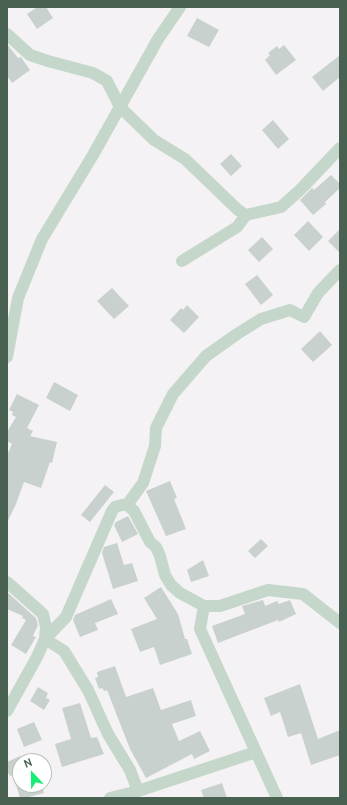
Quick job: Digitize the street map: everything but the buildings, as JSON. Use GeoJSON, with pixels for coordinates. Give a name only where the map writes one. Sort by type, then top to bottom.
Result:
{"type":"FeatureCollection","features":[{"type":"Feature","properties":{"kind":"street"},"geometry":{"type":"LineString","coordinates":[[7,358],[18,298],[42,239],[93,155],[158,39],[180,7]]}},
{"type":"Feature","properties":{"kind":"street"},"geometry":{"type":"LineString","coordinates":[[7,34],[30,55],[93,73],[107,81],[120,107],[154,140],[185,159],[238,210],[246,215]]}},
{"type":"Feature","properties":{"kind":"street"},"geometry":{"type":"LineString","coordinates":[[182,260],[196,253],[237,227],[246,215],[281,206],[300,190],[340,148]]}},
{"type":"Feature","properties":{"kind":"street"},"geometry":{"type":"LineString","coordinates":[[127,505],[143,483],[154,446],[156,428],[173,394],[206,356],[261,319],[290,310],[304,317],[318,293],[340,270]]}},
{"type":"Feature","properties":{"kind":"street"},"geometry":{"type":"LineString","coordinates":[[8,703],[37,657],[45,639],[66,616],[112,511],[115,507],[122,505],[127,505],[134,511],[150,542],[156,547],[165,575],[171,585],[180,594],[204,606],[220,606],[268,590],[303,594],[340,623]]}},
{"type":"Feature","properties":{"kind":"street"},"geometry":{"type":"LineString","coordinates":[[7,582],[43,614],[46,627],[45,639]]}},
{"type":"Feature","properties":{"kind":"street"},"geometry":{"type":"LineString","coordinates":[[204,606],[200,628],[277,798]]}},
{"type":"Feature","properties":{"kind":"street"},"geometry":{"type":"LineString","coordinates":[[45,639],[64,651],[88,690],[108,734],[130,770],[138,791]]}},
{"type":"Feature","properties":{"kind":"street"},"geometry":{"type":"LineString","coordinates":[[110,798],[138,791],[256,752]]}}]}
